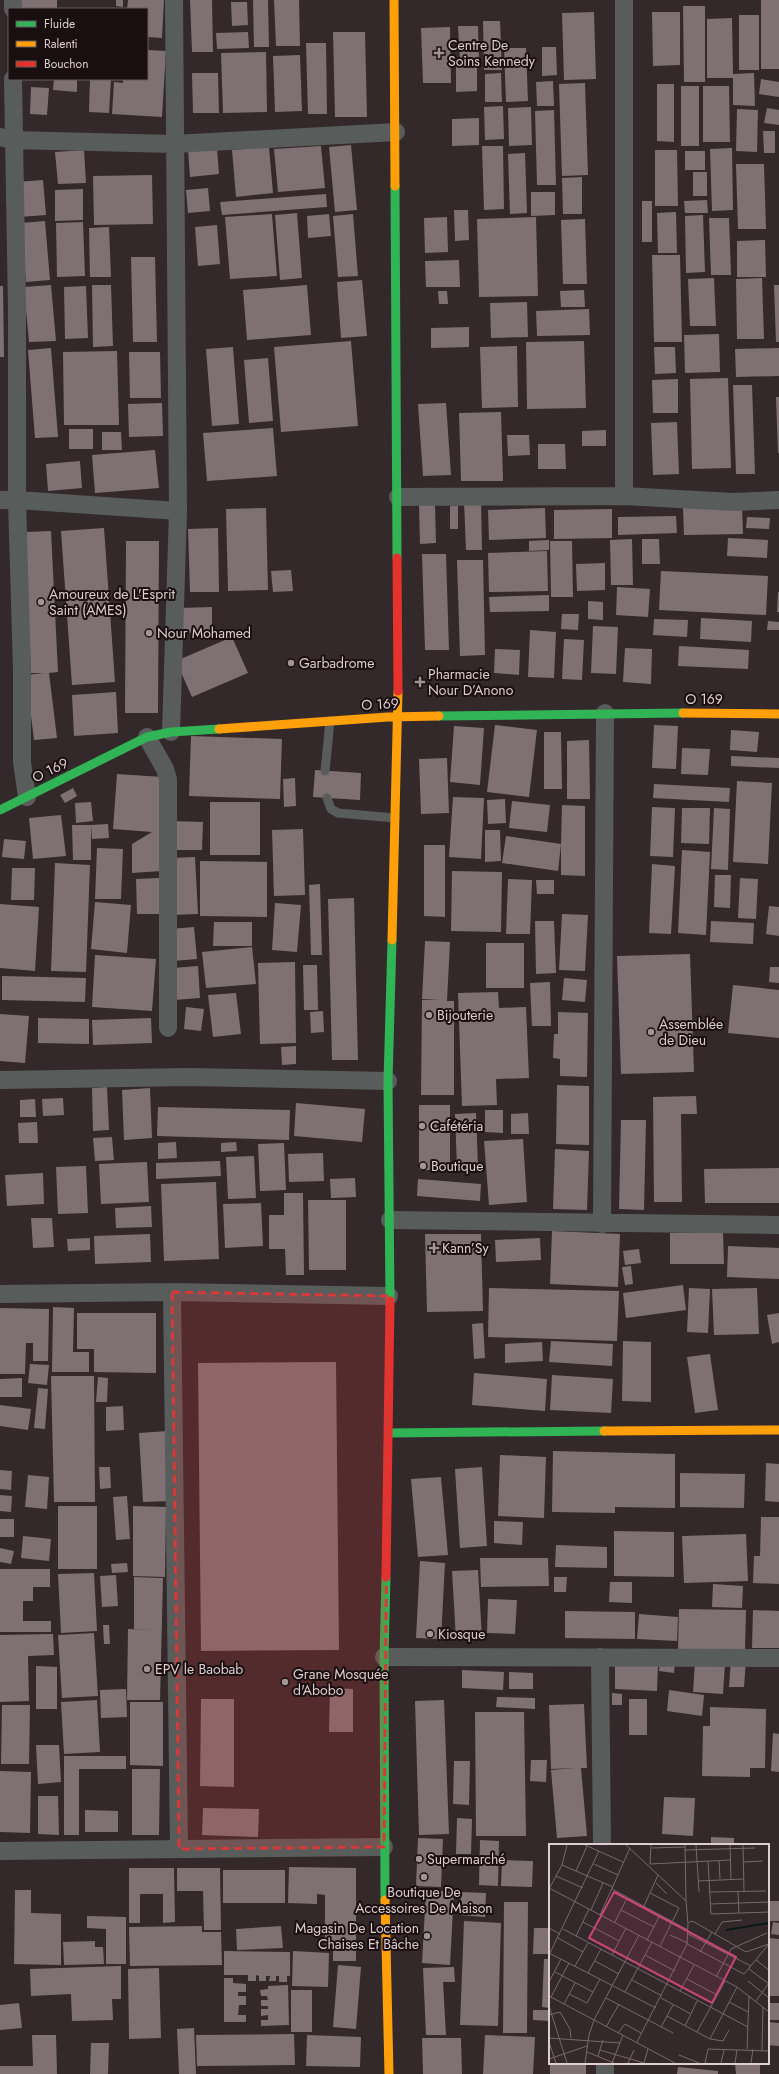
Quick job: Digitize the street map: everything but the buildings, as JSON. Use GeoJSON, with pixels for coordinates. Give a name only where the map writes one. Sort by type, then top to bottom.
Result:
{"type":"FeatureCollection","features":[{"type":"Feature","properties":{"kind":"street"},"geometry":{"type":"LineString","coordinates":[[171,732],[178,511],[174,0]]}},
{"type":"Feature","properties":{"kind":"street"},"geometry":{"type":"LineString","coordinates":[[389,2074],[384,1847],[384,1657],[389,1433],[390,1220],[388,1081],[398,717],[396,132],[394,0]]}},
{"type":"Feature","properties":{"kind":"street"},"geometry":{"type":"LineString","coordinates":[[624,0],[624,496]]}},
{"type":"Feature","properties":{"kind":"street"},"geometry":{"type":"LineString","coordinates":[[13,80],[6,138],[17,307],[9,500],[22,670],[22,762],[27,797]]}},
{"type":"Feature","properties":{"kind":"street"},"geometry":{"type":"LineString","coordinates":[[6,138],[174,144],[396,132]]}},
{"type":"Feature","properties":{"kind":"street"},"geometry":{"type":"LineString","coordinates":[[398,497],[624,496],[733,502],[779,500]]}},
{"type":"Feature","properties":{"kind":"street"},"geometry":{"type":"LineString","coordinates":[[9,500],[178,511]]}},
{"type":"Feature","properties":{"kind":"street"},"geometry":{"type":"LineString","coordinates":[[602,1224],[605,713]]}},
{"type":"Feature","properties":{"kind":"street","name":"O 169"},"geometry":{"type":"LineString","coordinates":[[0,810],[147,737],[171,732],[398,717],[605,713],[779,714]]}},
{"type":"Feature","properties":{"kind":"street"},"geometry":{"type":"LineString","coordinates":[[147,737],[165,769],[168,779],[168,1028]]}},
{"type":"Feature","properties":{"kind":"street"},"geometry":{"type":"LineString","coordinates":[[0,1080],[189,1077],[388,1081]]}},
{"type":"Feature","properties":{"kind":"street"},"geometry":{"type":"LineString","coordinates":[[390,1220],[602,1224],[779,1225]]}},
{"type":"Feature","properties":{"kind":"street"},"geometry":{"type":"LineString","coordinates":[[0,1294],[172,1292],[389,1296]]}},
{"type":"Feature","properties":{"kind":"street"},"geometry":{"type":"LineString","coordinates":[[172,1292],[179,1849]]}},
{"type":"Feature","properties":{"kind":"street"},"geometry":{"type":"LineString","coordinates":[[389,1433],[779,1430]]}},
{"type":"Feature","properties":{"kind":"street"},"geometry":{"type":"LineString","coordinates":[[384,1657],[779,1658]]}},
{"type":"Feature","properties":{"kind":"street"},"geometry":{"type":"LineString","coordinates":[[600,1657],[602,1844]]}},
{"type":"Feature","properties":{"kind":"street"},"geometry":{"type":"LineString","coordinates":[[0,1851],[384,1847]]}},
{"type":"Feature","properties":{"kind":"lane"},"geometry":{"type":"LineString","coordinates":[[325,770],[330,721]]}},
{"type":"Feature","properties":{"kind":"lane"},"geometry":{"type":"LineString","coordinates":[[327,798],[331,809],[338,813],[395,818]]}},
{"type":"Feature","properties":{"kind":"highlighted area"},"geometry":{"type":"Polygon","coordinates":[[[172,1292],[389,1296],[384,1847],[179,1849],[172,1292]]]}},
{"type":"Feature","properties":{"kind":"traffic: fast"},"geometry":{"type":"LineString","coordinates":[[395,186],[397,558]]}},
{"type":"Feature","properties":{"kind":"traffic: fast"},"geometry":{"type":"LineString","coordinates":[[439,716],[683,713]]}},
{"type":"Feature","properties":{"kind":"traffic: fast"},"geometry":{"type":"LineString","coordinates":[[0,810],[147,737],[171,732],[219,729]]}},
{"type":"Feature","properties":{"kind":"traffic: fast"},"geometry":{"type":"LineString","coordinates":[[390,1301],[388,1081],[392,940]]}},
{"type":"Feature","properties":{"kind":"traffic: fast"},"geometry":{"type":"LineString","coordinates":[[389,1433],[604,1431]]}},
{"type":"Feature","properties":{"kind":"traffic: fast"},"geometry":{"type":"LineString","coordinates":[[385,1900],[384,1657],[386,1577]]}},
{"type":"Feature","properties":{"kind":"traffic: slow"},"geometry":{"type":"LineString","coordinates":[[394,0],[395,186]]}},
{"type":"Feature","properties":{"kind":"traffic: slow"},"geometry":{"type":"LineString","coordinates":[[392,940],[398,691]]}},
{"type":"Feature","properties":{"kind":"traffic: slow"},"geometry":{"type":"LineString","coordinates":[[683,713],[779,714]]}},
{"type":"Feature","properties":{"kind":"traffic: slow"},"geometry":{"type":"LineString","coordinates":[[219,729],[388,717],[439,716]]}},
{"type":"Feature","properties":{"kind":"traffic: slow"},"geometry":{"type":"LineString","coordinates":[[604,1431],[779,1430]]}},
{"type":"Feature","properties":{"kind":"traffic: slow"},"geometry":{"type":"LineString","coordinates":[[385,1900],[389,2074]]}},
{"type":"Feature","properties":{"kind":"traffic: jam"},"geometry":{"type":"LineString","coordinates":[[397,558],[398,691]]}},
{"type":"Feature","properties":{"kind":"traffic: jam"},"geometry":{"type":"LineString","coordinates":[[386,1577],[390,1301]]}},
{"type":"Feature","properties":{"kind":"place","name":"Centre De Soins Kennedy"},"geometry":{"type":"Point","coordinates":[439,53]}},
{"type":"Feature","properties":{"kind":"place","name":"Amoureux de L'Esprit Saint (AMES)"},"geometry":{"type":"Point","coordinates":[41,602]}},
{"type":"Feature","properties":{"kind":"place","name":"Nour Mohamed"},"geometry":{"type":"Point","coordinates":[149,633]}},
{"type":"Feature","properties":{"kind":"place","name":"Garbadrome"},"geometry":{"type":"Point","coordinates":[291,663]}},
{"type":"Feature","properties":{"kind":"place","name":"Pharmacie Nour D’Anono"},"geometry":{"type":"Point","coordinates":[420,682]}},
{"type":"Feature","properties":{"kind":"place","name":"Bijouterie"},"geometry":{"type":"Point","coordinates":[429,1015]}},
{"type":"Feature","properties":{"kind":"place","name":"Assemblée de Dieu"},"geometry":{"type":"Point","coordinates":[651,1032]}},
{"type":"Feature","properties":{"kind":"place","name":"Cafétéria"},"geometry":{"type":"Point","coordinates":[422,1126]}},
{"type":"Feature","properties":{"kind":"place","name":"Boutique"},"geometry":{"type":"Point","coordinates":[423,1166]}},
{"type":"Feature","properties":{"kind":"place","name":"Kann’Sy"},"geometry":{"type":"Point","coordinates":[434,1248]}},
{"type":"Feature","properties":{"kind":"place","name":"Kiosque"},"geometry":{"type":"Point","coordinates":[430,1634]}},
{"type":"Feature","properties":{"kind":"place","name":"EPV le Baobab"},"geometry":{"type":"Point","coordinates":[147,1669]}},
{"type":"Feature","properties":{"kind":"place","name":"Grane Mosquée d'Abobo"},"geometry":{"type":"Point","coordinates":[285,1682]}},
{"type":"Feature","properties":{"kind":"place","name":"Supermarché"},"geometry":{"type":"Point","coordinates":[419,1859]}},
{"type":"Feature","properties":{"kind":"place","name":"Boutique De Accessoires De Maison"},"geometry":{"type":"Point","coordinates":[424,1877]}},
{"type":"Feature","properties":{"kind":"place","name":"Magasin De Location Chaises Et Bâche"},"geometry":{"type":"Point","coordinates":[427,1936]}}]}
